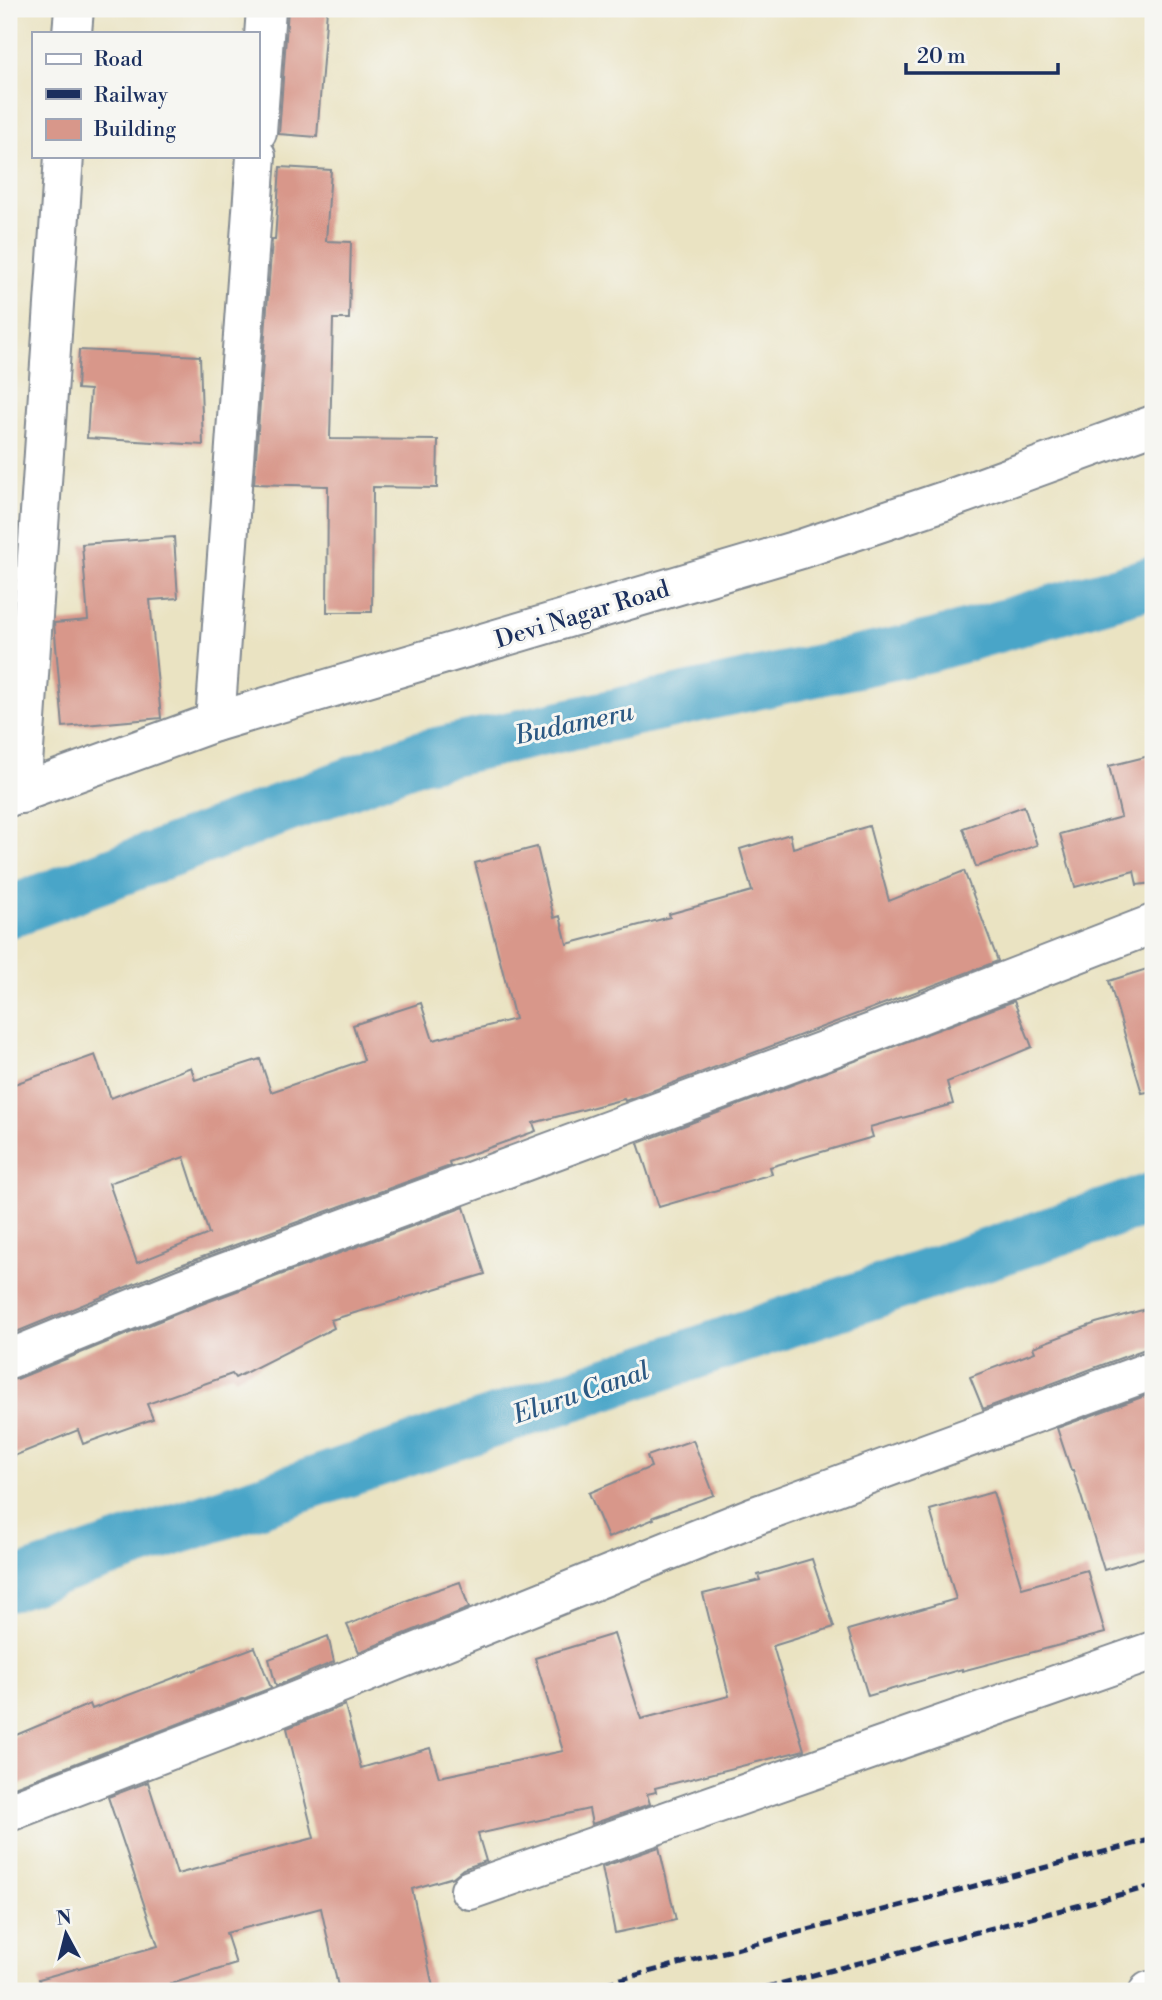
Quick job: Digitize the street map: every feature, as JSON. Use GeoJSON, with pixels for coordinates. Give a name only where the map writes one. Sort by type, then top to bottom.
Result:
{"type":"FeatureCollection","features":[{"type":"Feature","properties":{"kind":"street"},"geometry":{"type":"LineString","coordinates":[[72,32],[74,9]]}},
{"type":"Feature","properties":{"kind":"street"},"geometry":{"type":"LineString","coordinates":[[259,105],[266,9]]}},
{"type":"Feature","properties":{"kind":"street"},"geometry":{"type":"LineString","coordinates":[[15,796],[64,158]]}},
{"type":"Feature","properties":{"kind":"street"},"geometry":{"type":"LineString","coordinates":[[215,722],[256,158]]}},
{"type":"Feature","properties":{"kind":"street","name":"Devi Nagar Road"},"geometry":{"type":"LineString","coordinates":[[15,796],[215,722],[801,549],[944,501],[1153,425]]}},
{"type":"Feature","properties":{"kind":"street"},"geometry":{"type":"LineString","coordinates":[[9,1359],[183,1287],[877,1031],[1153,924]]}},
{"type":"Feature","properties":{"kind":"street"},"geometry":{"type":"LineString","coordinates":[[9,1812],[279,1708],[752,1517],[1153,1370]]}},
{"type":"Feature","properties":{"kind":"street"},"geometry":{"type":"LineString","coordinates":[[470,1890],[1153,1651]]}},
{"type":"Feature","properties":{"kind":"building"},"geometry":{"type":"Polygon","coordinates":[[[288,9],[327,9],[317,137],[279,134],[288,9]]]}},
{"type":"Feature","properties":{"kind":"building"},"geometry":{"type":"Polygon","coordinates":[[[280,167],[331,170],[326,241],[351,242],[349,319],[333,319],[330,439],[438,440],[437,488],[373,487],[372,612],[327,612],[328,486],[254,484],[280,167]]]}},
{"type":"Feature","properties":{"kind":"building"},"geometry":{"type":"Polygon","coordinates":[[[79,350],[200,356],[203,445],[87,438],[90,390],[77,389],[79,350]]]}},
{"type":"Feature","properties":{"kind":"building"},"geometry":{"type":"Polygon","coordinates":[[[174,537],[178,598],[150,600],[161,718],[63,727],[54,623],[88,620],[82,544],[174,537]]]}},
{"type":"Feature","properties":{"kind":"building"},"geometry":{"type":"Polygon","coordinates":[[[1153,755],[1153,883],[1137,885],[1134,871],[1075,887],[1060,834],[1121,817],[1109,766],[1153,755]]]}},
{"type":"Feature","properties":{"kind":"building"},"geometry":{"type":"Polygon","coordinates":[[[1024,806],[1037,845],[976,867],[963,828],[1024,806]]]}},
{"type":"Feature","properties":{"kind":"building"},"geometry":{"type":"Polygon","coordinates":[[[869,826],[889,901],[964,871],[998,961],[625,1101],[624,1099],[533,1123],[536,1131],[449,1162],[450,1166],[175,1267],[9,1335],[9,1086],[95,1055],[111,1098],[191,1067],[195,1080],[260,1059],[271,1092],[364,1060],[353,1025],[421,1003],[433,1040],[515,1019],[475,863],[537,847],[554,918],[560,916],[567,944],[670,917],[669,914],[752,891],[740,849],[790,834],[793,848],[869,826]],[[184,1157],[109,1183],[137,1263],[209,1234],[184,1157]]]}},
{"type":"Feature","properties":{"kind":"building"},"geometry":{"type":"Polygon","coordinates":[[[1153,967],[1153,1091],[1142,1093],[1109,981],[1153,967]]]}},
{"type":"Feature","properties":{"kind":"building"},"geometry":{"type":"Polygon","coordinates":[[[1014,1001],[1032,1047],[947,1082],[953,1104],[870,1127],[873,1137],[770,1167],[772,1174],[659,1207],[638,1143],[1014,1001]]]}},
{"type":"Feature","properties":{"kind":"building"},"geometry":{"type":"Polygon","coordinates":[[[464,1207],[485,1274],[331,1320],[334,1328],[235,1378],[232,1374],[147,1404],[153,1419],[83,1444],[78,1430],[9,1458],[9,1380],[191,1308],[464,1207]]]}},
{"type":"Feature","properties":{"kind":"building"},"geometry":{"type":"Polygon","coordinates":[[[1153,1307],[1153,1349],[1145,1349],[983,1409],[970,1377],[1035,1352],[1033,1347],[1096,1323],[1153,1307]]]}},
{"type":"Feature","properties":{"kind":"building"},"geometry":{"type":"Polygon","coordinates":[[[1153,1393],[1153,1555],[1104,1570],[1057,1428],[1153,1393]]]}},
{"type":"Feature","properties":{"kind":"building"},"geometry":{"type":"Polygon","coordinates":[[[693,1440],[714,1495],[653,1517],[654,1519],[608,1538],[589,1493],[651,1467],[647,1456],[693,1440]]]}},
{"type":"Feature","properties":{"kind":"building"},"geometry":{"type":"Polygon","coordinates":[[[993,1492],[1022,1588],[1087,1570],[1105,1633],[868,1696],[848,1630],[956,1599],[930,1510],[993,1492]]]}},
{"type":"Feature","properties":{"kind":"building"},"geometry":{"type":"Polygon","coordinates":[[[812,1559],[834,1627],[773,1646],[804,1750],[655,1788],[656,1792],[647,1794],[650,1804],[592,1824],[589,1809],[478,1834],[486,1861],[463,1869],[453,1877],[412,1889],[433,1987],[412,1991],[339,1991],[321,1908],[226,1933],[236,1964],[148,1991],[41,1991],[39,1979],[158,1946],[108,1797],[148,1782],[177,1874],[314,1838],[287,1728],[345,1705],[361,1768],[430,1748],[439,1777],[563,1751],[535,1658],[614,1634],[641,1719],[729,1696],[703,1594],[760,1580],[758,1575],[812,1559]]]}},
{"type":"Feature","properties":{"kind":"building"},"geometry":{"type":"Polygon","coordinates":[[[460,1582],[469,1608],[359,1652],[347,1625],[460,1582]]]}},
{"type":"Feature","properties":{"kind":"building"},"geometry":{"type":"Polygon","coordinates":[[[328,1636],[334,1662],[276,1686],[269,1659],[328,1636]]]}},
{"type":"Feature","properties":{"kind":"building"},"geometry":{"type":"Polygon","coordinates":[[[255,1647],[271,1688],[9,1789],[9,1738],[90,1704],[92,1709],[255,1647]]]}},
{"type":"Feature","properties":{"kind":"building"},"geometry":{"type":"Polygon","coordinates":[[[659,1847],[676,1920],[615,1933],[602,1867],[659,1847]]]}},
{"type":"Feature","properties":{"kind":"waterway","name":"Budameru"},"geometry":{"type":"LineString","coordinates":[[9,912],[419,757],[934,645],[1153,582]]}},
{"type":"Feature","properties":{"kind":"waterway","name":"Eluru Canal"},"geometry":{"type":"LineString","coordinates":[[9,1586],[1153,1198]]}},
{"type":"Feature","properties":{"kind":"railway"},"geometry":{"type":"LineString","coordinates":[[576,1991],[1153,1839]]}},
{"type":"Feature","properties":{"kind":"railway"},"geometry":{"type":"LineString","coordinates":[[752,1991],[1153,1886]]}}]}
